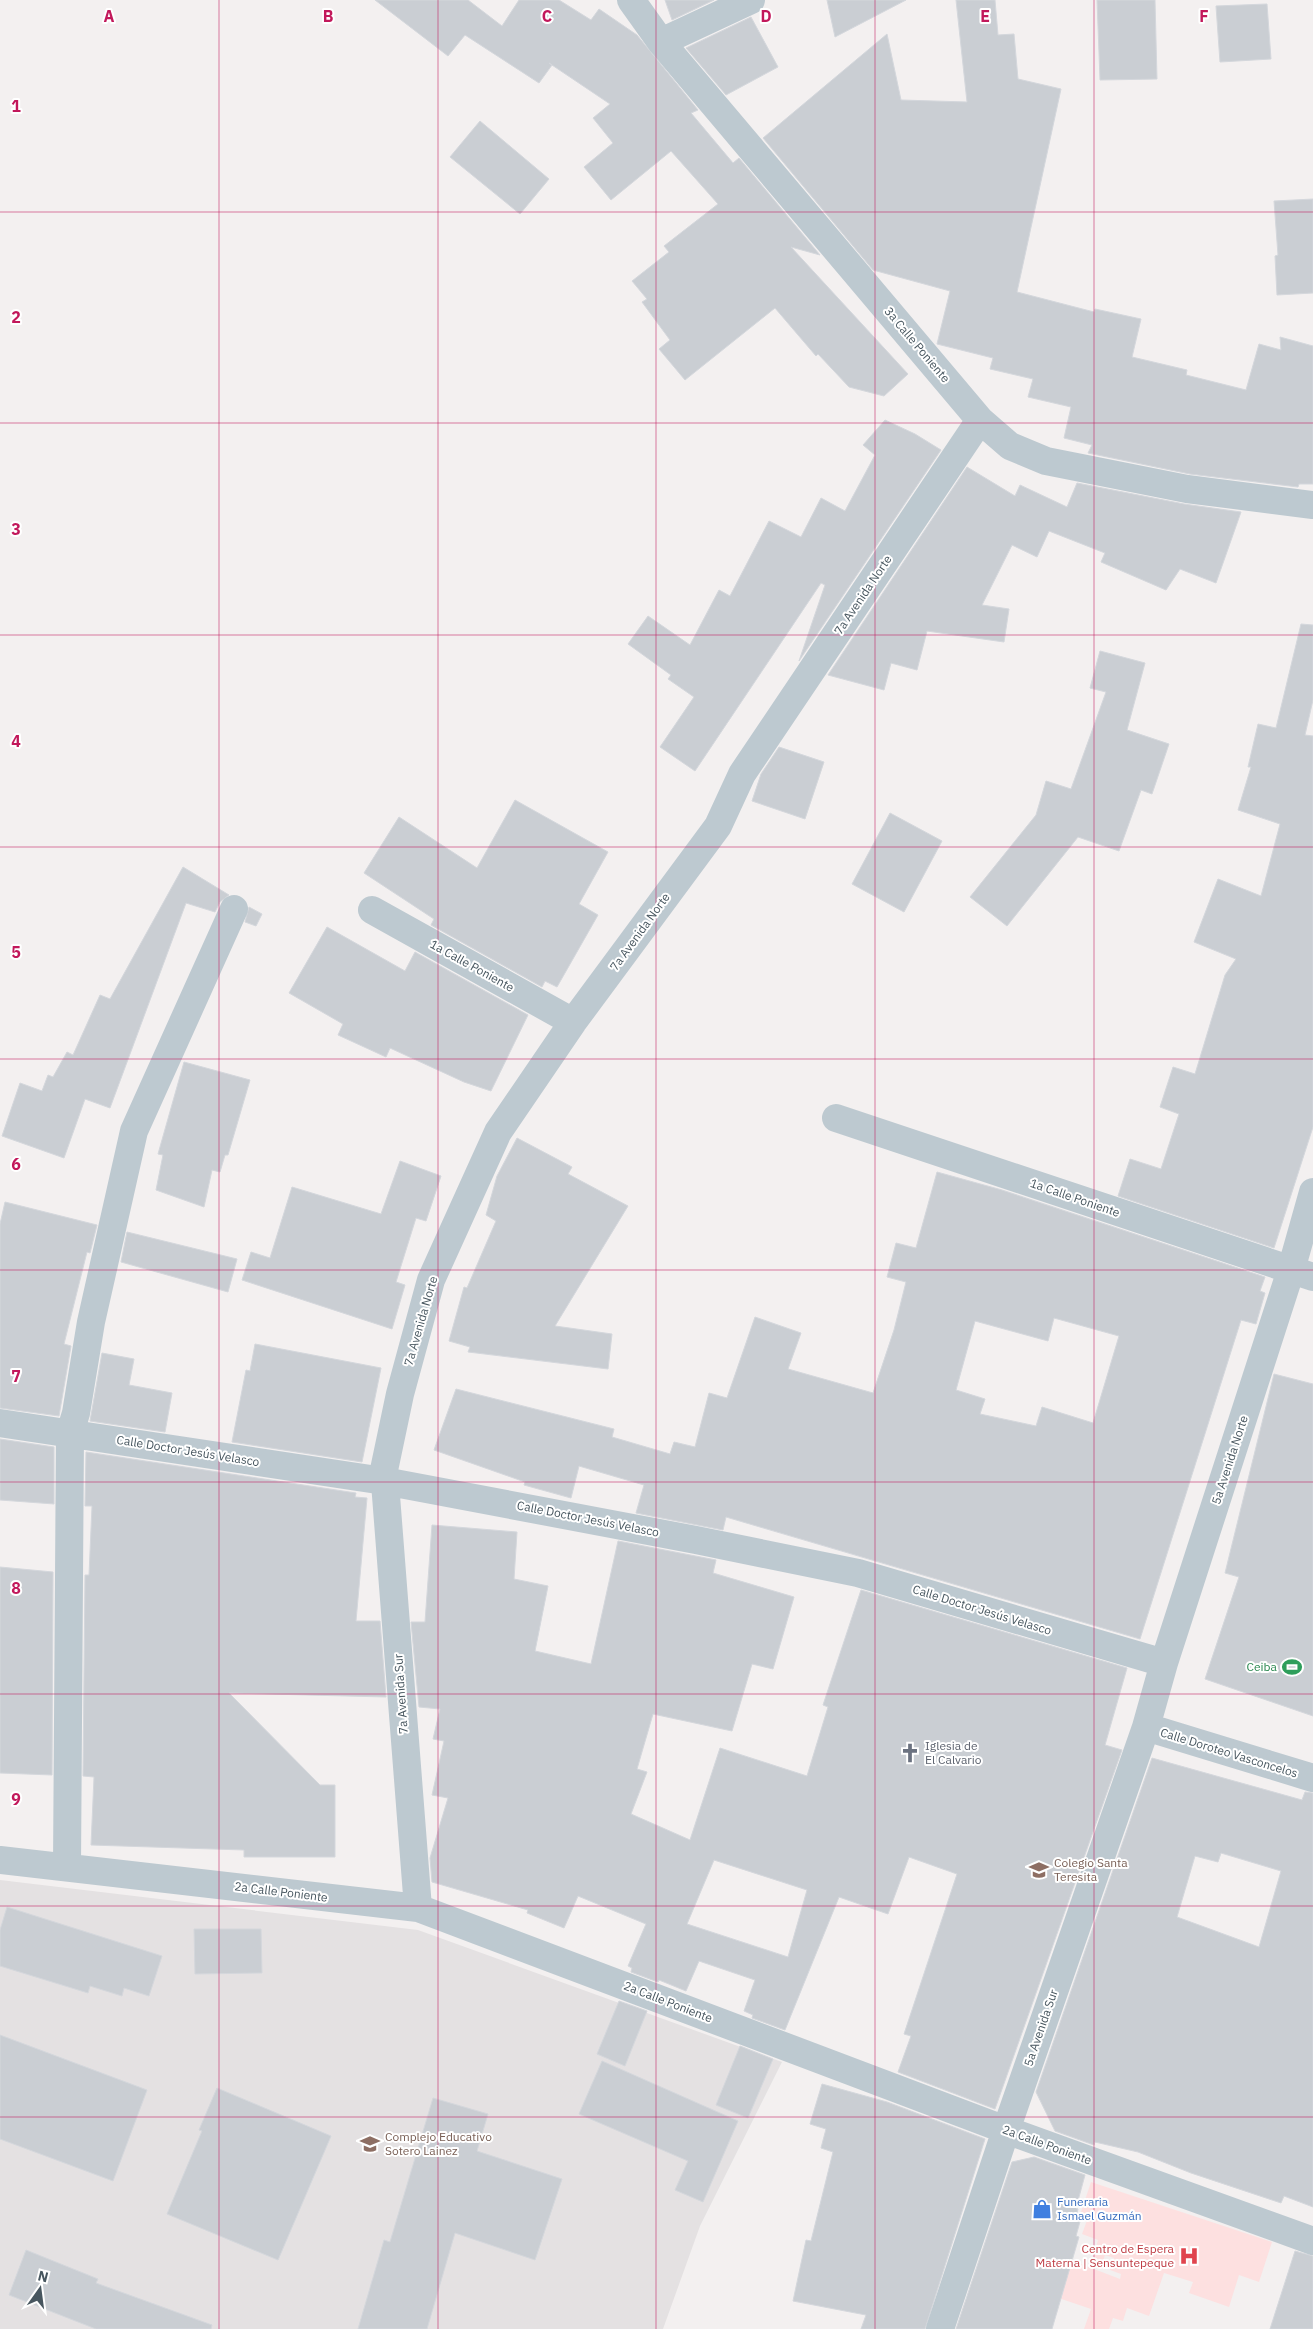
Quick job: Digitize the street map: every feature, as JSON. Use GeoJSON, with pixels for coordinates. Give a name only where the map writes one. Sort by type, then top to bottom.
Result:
{"type":"FeatureCollection","features":[{"type":"Feature","properties":{"kind":"street","name":"3a Calle Poniente"},"geometry":{"type":"LineString","coordinates":[[631,0],[660,42],[980,420],[1010,446],[1046,461],[1187,489],[1313,505]]}},
{"type":"Feature","properties":{"kind":"street"},"geometry":{"type":"LineString","coordinates":[[660,42],[751,0]]}},
{"type":"Feature","properties":{"kind":"street","name":"7a Avenida Norte"},"geometry":{"type":"LineString","coordinates":[[384,1481],[384,1470],[400,1394],[431,1280],[498,1132],[573,1022],[718,826],[742,774],[980,420]]}},
{"type":"Feature","properties":{"kind":"street"},"geometry":{"type":"LineString","coordinates":[[67,1867],[70,1433],[76,1413],[91,1322],[134,1130],[234,910]]}},
{"type":"Feature","properties":{"kind":"street","name":"1a Calle Poniente"},"geometry":{"type":"LineString","coordinates":[[372,910],[573,1022]]}},
{"type":"Feature","properties":{"kind":"street","name":"1a Calle Poniente"},"geometry":{"type":"LineString","coordinates":[[836,1118],[1302,1274]]}},
{"type":"Feature","properties":{"kind":"street","name":"5a Avenida Norte"},"geometry":{"type":"LineString","coordinates":[[1146,1728],[1164,1664],[1302,1274],[1313,1192]]}},
{"type":"Feature","properties":{"kind":"street","name":"Calle Doctor Jesús Velasco"},"geometry":{"type":"LineString","coordinates":[[0,1423],[384,1481],[538,1509],[858,1573],[1164,1664]]}},
{"type":"Feature","properties":{"kind":"street","name":"7a Avenida Sur"},"geometry":{"type":"LineString","coordinates":[[384,1481],[418,1908]]}},
{"type":"Feature","properties":{"kind":"street","name":"Calle Doroteo Vasconcelos"},"geometry":{"type":"LineString","coordinates":[[1146,1728],[1313,1778]]}},
{"type":"Feature","properties":{"kind":"street","name":"5a Avenida Sur"},"geometry":{"type":"LineString","coordinates":[[940,2329],[1006,2130],[1146,1728]]}},
{"type":"Feature","properties":{"kind":"street","name":"2a Calle Poniente"},"geometry":{"type":"LineString","coordinates":[[0,1860],[418,1908],[1006,2130],[1313,2241]]}},
{"type":"Feature","properties":{"kind":"shaded area","name":"Complejo Educativo Sotero Lainez"},"geometry":{"type":"Polygon","coordinates":[[[0,1880],[418,1930],[782,2062],[700,2226],[663,2329],[0,2329],[0,1880]]]}},
{"type":"Feature","properties":{"kind":"shaded area","name":"Centro de Espera Materna | Sensuntepeque"},"geometry":{"type":"Polygon","coordinates":[[[1091,2182],[1272,2242],[1259,2282],[1239,2275],[1229,2307],[1189,2293],[1193,2282],[1164,2273],[1149,2316],[1127,2308],[1123,2321],[1113,2318],[1109,2329],[1084,2329],[1091,2309],[1035,2290],[1057,2263],[1081,2264],[1120,2279],[1121,2274],[1110,2270],[1114,2258],[1105,2255],[1103,2261],[1093,2258],[1098,2240],[1082,2234],[1089,2215],[1081,2212],[1091,2182]]]}},
{"type":"Feature","properties":{"kind":"building"},"geometry":{"type":"Polygon","coordinates":[[[375,0],[468,0],[502,26],[519,0],[559,0],[591,20],[599,9],[637,35],[698,110],[691,113],[733,163],[739,158],[820,255],[791,247],[908,374],[884,396],[849,387],[818,354],[816,356],[775,308],[685,380],[659,349],[670,340],[642,302],[647,299],[632,281],[669,252],[664,246],[718,204],[671,151],[611,200],[584,167],[613,143],[593,118],[610,104],[552,65],[539,83],[465,35],[448,56],[375,0]]]}},
{"type":"Feature","properties":{"kind":"building"},"geometry":{"type":"Polygon","coordinates":[[[665,0],[714,0],[672,20],[665,0]]]}},
{"type":"Feature","properties":{"kind":"building"},"geometry":{"type":"Polygon","coordinates":[[[827,0],[906,0],[835,37],[827,0]]]}},
{"type":"Feature","properties":{"kind":"building"},"geometry":{"type":"Polygon","coordinates":[[[956,0],[995,0],[998,35],[1014,34],[1018,79],[1061,89],[1017,292],[1094,312],[1095,309],[1141,319],[1132,357],[1187,370],[1186,375],[1246,390],[1259,344],[1281,350],[1280,337],[1313,346],[1313,484],[1299,484],[1298,487],[1190,474],[1088,453],[1092,445],[1064,438],[1071,407],[1028,397],[1033,379],[990,369],[993,358],[937,344],[950,291],[873,270],[763,138],[887,34],[901,100],[967,102],[956,0]]]}},
{"type":"Feature","properties":{"kind":"building"},"geometry":{"type":"Polygon","coordinates":[[[1097,0],[1155,0],[1157,79],[1100,80],[1097,0]]]}},
{"type":"Feature","properties":{"kind":"building"},"geometry":{"type":"Polygon","coordinates":[[[1267,4],[1271,59],[1220,62],[1216,6],[1267,4]]]}},
{"type":"Feature","properties":{"kind":"building"},"geometry":{"type":"Polygon","coordinates":[[[751,17],[778,67],[726,95],[686,48],[751,17]]]}},
{"type":"Feature","properties":{"kind":"building"},"geometry":{"type":"Polygon","coordinates":[[[480,121],[549,179],[520,214],[450,157],[480,121]]]}},
{"type":"Feature","properties":{"kind":"building"},"geometry":{"type":"Polygon","coordinates":[[[1313,199],[1313,293],[1277,295],[1275,256],[1278,255],[1274,201],[1313,199]]]}},
{"type":"Feature","properties":{"kind":"building"},"geometry":{"type":"Polygon","coordinates":[[[885,420],[915,434],[941,450],[799,661],[825,585],[821,583],[695,771],[660,747],[694,697],[668,679],[671,675],[628,644],[648,616],[690,645],[719,590],[730,596],[769,521],[801,537],[821,498],[845,511],[875,455],[863,445],[885,420]]]}},
{"type":"Feature","properties":{"kind":"building"},"geometry":{"type":"Polygon","coordinates":[[[967,467],[1015,496],[1020,485],[1067,507],[1077,483],[1184,504],[1241,512],[1216,583],[1180,569],[1166,590],[1101,562],[1105,553],[1049,531],[1037,557],[1012,545],[982,605],[1009,609],[1004,642],[927,631],[917,670],[891,663],[884,690],[828,675],[967,467]]]}},
{"type":"Feature","properties":{"kind":"building"},"geometry":{"type":"Polygon","coordinates":[[[1301,624],[1313,625],[1313,700],[1305,735],[1313,736],[1313,1127],[1274,1248],[1118,1196],[1130,1159],[1161,1169],[1179,1114],[1160,1107],[1173,1067],[1195,1074],[1225,975],[1236,959],[1194,942],[1218,879],[1261,896],[1280,824],[1238,810],[1251,767],[1248,767],[1258,724],[1276,728],[1301,624]]]}},
{"type":"Feature","properties":{"kind":"building"},"geometry":{"type":"Polygon","coordinates":[[[1100,651],[1145,663],[1127,730],[1169,744],[1152,794],[1141,790],[1119,851],[1078,837],[1007,926],[970,897],[1036,815],[1046,781],[1071,789],[1106,692],[1090,688],[1100,651]]]}},
{"type":"Feature","properties":{"kind":"building"},"geometry":{"type":"Polygon","coordinates":[[[779,747],[824,762],[805,819],[752,801],[761,774],[779,747]]]}},
{"type":"Feature","properties":{"kind":"building"},"geometry":{"type":"Polygon","coordinates":[[[515,800],[608,852],[579,904],[598,915],[557,987],[545,981],[542,987],[431,925],[434,919],[364,873],[399,817],[477,868],[515,800]]]}},
{"type":"Feature","properties":{"kind":"building"},"geometry":{"type":"Polygon","coordinates":[[[890,813],[942,841],[904,912],[852,884],[890,813]]]}},
{"type":"Feature","properties":{"kind":"building"},"geometry":{"type":"Polygon","coordinates":[[[183,867],[229,895],[220,902],[215,912],[186,903],[110,1108],[85,1099],[64,1158],[2,1136],[20,1083],[42,1091],[48,1075],[53,1077],[67,1052],[73,1055],[100,995],[110,999],[183,867]]]}},
{"type":"Feature","properties":{"kind":"building"},"geometry":{"type":"Polygon","coordinates":[[[249,907],[262,914],[256,926],[245,922],[249,907]]]}},
{"type":"Feature","properties":{"kind":"building"},"geometry":{"type":"Polygon","coordinates":[[[327,927],[405,971],[415,952],[528,1015],[491,1091],[464,1082],[390,1048],[386,1057],[338,1035],[343,1024],[289,993],[327,927]]]}},
{"type":"Feature","properties":{"kind":"building"},"geometry":{"type":"Polygon","coordinates":[[[184,1062],[250,1080],[228,1155],[225,1155],[220,1172],[212,1170],[204,1207],[156,1190],[163,1155],[158,1154],[184,1062]]]}},
{"type":"Feature","properties":{"kind":"building"},"geometry":{"type":"Polygon","coordinates":[[[517,1138],[572,1167],[568,1174],[628,1206],[555,1326],[612,1334],[608,1369],[468,1352],[470,1347],[449,1341],[464,1287],[467,1288],[496,1221],[486,1215],[497,1176],[517,1138]]]}},
{"type":"Feature","properties":{"kind":"building"},"geometry":{"type":"Polygon","coordinates":[[[400,1161],[441,1176],[426,1221],[416,1218],[396,1282],[405,1285],[392,1329],[242,1280],[251,1252],[270,1258],[292,1187],[381,1214],[400,1161]]]}},
{"type":"Feature","properties":{"kind":"building"},"geometry":{"type":"Polygon","coordinates":[[[937,1172],[1002,1190],[1265,1277],[1260,1291],[1265,1293],[1256,1324],[1241,1320],[1140,1639],[726,1517],[723,1530],[636,1513],[644,1485],[579,1466],[571,1498],[524,1485],[525,1482],[434,1450],[456,1389],[614,1429],[612,1437],[670,1454],[674,1442],[695,1447],[709,1393],[727,1398],[755,1317],[801,1333],[788,1369],[873,1393],[894,1330],[906,1282],[887,1277],[896,1243],[916,1248],[937,1172]],[[1054,1318],[1048,1341],[975,1321],[956,1390],[985,1399],[980,1414],[1036,1426],[1042,1407],[1093,1423],[1119,1336],[1054,1318]]]}},
{"type":"Feature","properties":{"kind":"building"},"geometry":{"type":"Polygon","coordinates":[[[5,1202],[97,1225],[90,1253],[87,1252],[64,1344],[71,1346],[59,1416],[0,1408],[0,1224],[5,1202]]]}},
{"type":"Feature","properties":{"kind":"building"},"geometry":{"type":"Polygon","coordinates":[[[127,1232],[237,1259],[228,1292],[121,1262],[127,1232]]]}},
{"type":"Feature","properties":{"kind":"building"},"geometry":{"type":"Polygon","coordinates":[[[255,1344],[381,1368],[362,1462],[232,1442],[246,1370],[250,1371],[255,1344]]]}},
{"type":"Feature","properties":{"kind":"building"},"geometry":{"type":"Polygon","coordinates":[[[102,1353],[134,1359],[129,1385],[172,1393],[165,1432],[90,1421],[102,1353]]]}},
{"type":"Feature","properties":{"kind":"building"},"geometry":{"type":"Polygon","coordinates":[[[1274,1374],[1313,1384],[1313,1716],[1205,1679],[1239,1577],[1225,1573],[1274,1374]]]}},
{"type":"Feature","properties":{"kind":"building"},"geometry":{"type":"Polygon","coordinates":[[[0,1439],[54,1447],[54,1504],[0,1500],[0,1439]]]}},
{"type":"Feature","properties":{"kind":"building"},"geometry":{"type":"Polygon","coordinates":[[[86,1452],[356,1493],[355,1497],[367,1498],[356,1621],[380,1621],[386,1697],[229,1693],[320,1785],[335,1785],[335,1857],[244,1857],[244,1850],[91,1845],[94,1777],[83,1776],[85,1575],[89,1575],[92,1506],[85,1506],[86,1452]]]}},
{"type":"Feature","properties":{"kind":"building"},"geometry":{"type":"Polygon","coordinates":[[[432,1525],[517,1532],[514,1579],[548,1586],[535,1651],[591,1664],[618,1541],[716,1560],[713,1573],[794,1597],[773,1669],[752,1664],[732,1731],[653,1714],[637,1769],[647,1772],[631,1814],[690,1840],[720,1748],[807,1776],[828,1707],[823,1705],[861,1590],[1127,1668],[1105,1745],[1122,1750],[995,2109],[898,2072],[911,2036],[904,2034],[957,1874],[909,1857],[888,1914],[839,1897],[785,2030],[752,2018],[753,2015],[744,2011],[755,1980],[699,1961],[686,1991],[659,1980],[658,1982],[631,1972],[632,1968],[628,1966],[646,1924],[578,1896],[564,1928],[527,1913],[528,1910],[432,1882],[430,1858],[448,1798],[432,1795],[444,1741],[433,1739],[440,1709],[419,1707],[411,1622],[425,1622],[432,1525]],[[714,1860],[687,1924],[788,1957],[807,1890],[714,1860]]]}},
{"type":"Feature","properties":{"kind":"building"},"geometry":{"type":"Polygon","coordinates":[[[0,1567],[53,1572],[52,1775],[0,1773],[0,1567]]]}},
{"type":"Feature","properties":{"kind":"building"},"geometry":{"type":"Polygon","coordinates":[[[1152,1758],[1302,1800],[1305,1792],[1313,1793],[1313,2207],[1284,2196],[1281,2203],[1191,2173],[1138,2152],[1095,2142],[1094,2145],[1055,2131],[1036,2092],[1152,1758]],[[1221,1853],[1218,1862],[1195,1856],[1177,1917],[1259,1947],[1281,1871],[1221,1853]]]}},
{"type":"Feature","properties":{"kind":"building"},"geometry":{"type":"Polygon","coordinates":[[[7,1907],[162,1956],[149,1996],[124,1988],[122,1996],[90,1986],[88,1993],[0,1966],[0,1930],[7,1907]]]}},
{"type":"Feature","properties":{"kind":"building"},"geometry":{"type":"Polygon","coordinates":[[[194,1929],[261,1929],[262,1973],[195,1974],[194,1929]]]}},
{"type":"Feature","properties":{"kind":"building"},"geometry":{"type":"Polygon","coordinates":[[[619,2001],[647,2011],[625,2066],[597,2054],[619,2001]]]}},
{"type":"Feature","properties":{"kind":"building"},"geometry":{"type":"Polygon","coordinates":[[[0,2035],[147,2090],[113,2181],[0,2139],[0,2035]]]}},
{"type":"Feature","properties":{"kind":"building"},"geometry":{"type":"Polygon","coordinates":[[[740,2046],[773,2059],[748,2118],[716,2105],[740,2046]]]}},
{"type":"Feature","properties":{"kind":"building"},"geometry":{"type":"Polygon","coordinates":[[[602,2061],[738,2121],[703,2202],[675,2190],[688,2161],[579,2114],[602,2061]]]}},
{"type":"Feature","properties":{"kind":"building"},"geometry":{"type":"Polygon","coordinates":[[[822,2084],[887,2102],[985,2139],[925,2329],[861,2329],[866,2315],[793,2301],[806,2240],[811,2241],[833,2152],[821,2148],[826,2129],[810,2124],[822,2084]]]}},
{"type":"Feature","properties":{"kind":"building"},"geometry":{"type":"Polygon","coordinates":[[[217,2088],[331,2136],[278,2260],[167,2214],[202,2131],[199,2130],[217,2088]]]}},
{"type":"Feature","properties":{"kind":"building"},"geometry":{"type":"Polygon","coordinates":[[[433,2098],[488,2114],[477,2151],[562,2179],[535,2260],[455,2233],[427,2329],[358,2329],[384,2240],[390,2242],[433,2098]]]}},
{"type":"Feature","properties":{"kind":"building"},"geometry":{"type":"Polygon","coordinates":[[[1034,2157],[1085,2175],[1076,2208],[1078,2209],[1076,2217],[1081,2218],[1076,2236],[1079,2237],[1052,2329],[956,2329],[1012,2162],[1034,2157]]]}},
{"type":"Feature","properties":{"kind":"building"},"geometry":{"type":"Polygon","coordinates":[[[26,2250],[98,2279],[96,2283],[212,2325],[211,2329],[96,2329],[9,2295],[26,2250]]]}},
{"type":"Feature","properties":{"kind":"building"},"geometry":{"type":"Polygon","coordinates":[[[1295,2251],[1313,2256],[1313,2329],[1270,2329],[1295,2251]]]}},
{"type":"Feature","properties":{"kind":"place","name":"Ceiba"},"geometry":{"type":"Point","coordinates":[1292,1667]}},
{"type":"Feature","properties":{"kind":"place","name":"Iglesia de El Calvario"},"geometry":{"type":"Point","coordinates":[910,1753]}},
{"type":"Feature","properties":{"kind":"place","name":"Colegio Santa Teresita"},"geometry":{"type":"Point","coordinates":[1039,1870]}},
{"type":"Feature","properties":{"kind":"place","name":"Complejo Educativo Sotero Lainez"},"geometry":{"type":"Point","coordinates":[370,2144]}},
{"type":"Feature","properties":{"kind":"place","name":"Funeraria Ismael Guzmán"},"geometry":{"type":"Point","coordinates":[1042,2209]}},
{"type":"Feature","properties":{"kind":"place","name":"Centro de Espera Materna | Sensuntepeque"},"geometry":{"type":"Point","coordinates":[1189,2256]}}]}
